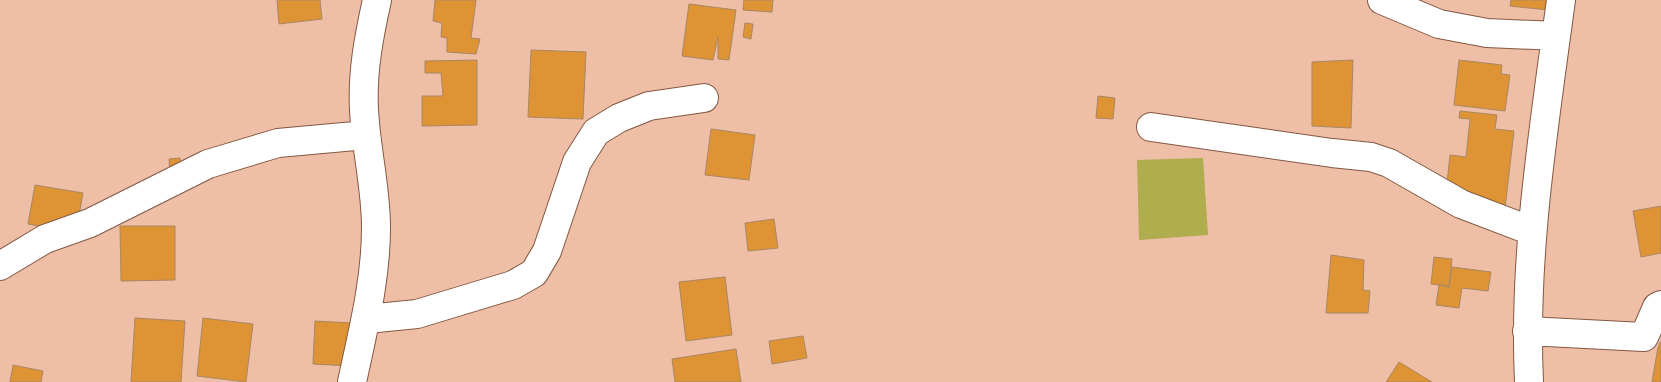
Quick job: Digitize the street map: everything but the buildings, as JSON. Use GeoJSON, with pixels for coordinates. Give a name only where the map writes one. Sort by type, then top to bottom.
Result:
{"type":"FeatureCollection","features":[{"type":"Feature","properties":{"kind":"street"},"geometry":{"type":"LineString","coordinates":[[352,382],[367,319],[374,273],[376,227],[373,180],[364,109],[365,58],[377,0]]}},
{"type":"Feature","properties":{"kind":"street"},"geometry":{"type":"LineString","coordinates":[[1382,0],[1439,24],[1486,33],[1556,36]]}},
{"type":"Feature","properties":{"kind":"street"},"geometry":{"type":"LineString","coordinates":[[1529,382],[1527,331],[1532,231],[1561,0]]}},
{"type":"Feature","properties":{"kind":"street"},"geometry":{"type":"LineString","coordinates":[[367,319],[417,314],[512,285],[534,274],[548,251],[578,162],[596,132],[619,118],[649,106],[704,98]]}},
{"type":"Feature","properties":{"kind":"street"},"geometry":{"type":"LineString","coordinates":[[1151,127],[1371,157],[1389,163],[1460,204],[1532,231]]}},
{"type":"Feature","properties":{"kind":"street"},"geometry":{"type":"LineString","coordinates":[[0,266],[45,239],[90,223],[208,164],[278,143],[366,135]]}},
{"type":"Feature","properties":{"kind":"street"},"geometry":{"type":"LineString","coordinates":[[1527,331],[1644,337],[1657,307],[1661,306]]}},
{"type":"Feature","properties":{"kind":"shaded area"},"geometry":{"type":"Polygon","coordinates":[[[1203,158],[1208,235],[1139,240],[1137,160],[1203,158]]]}}]}
